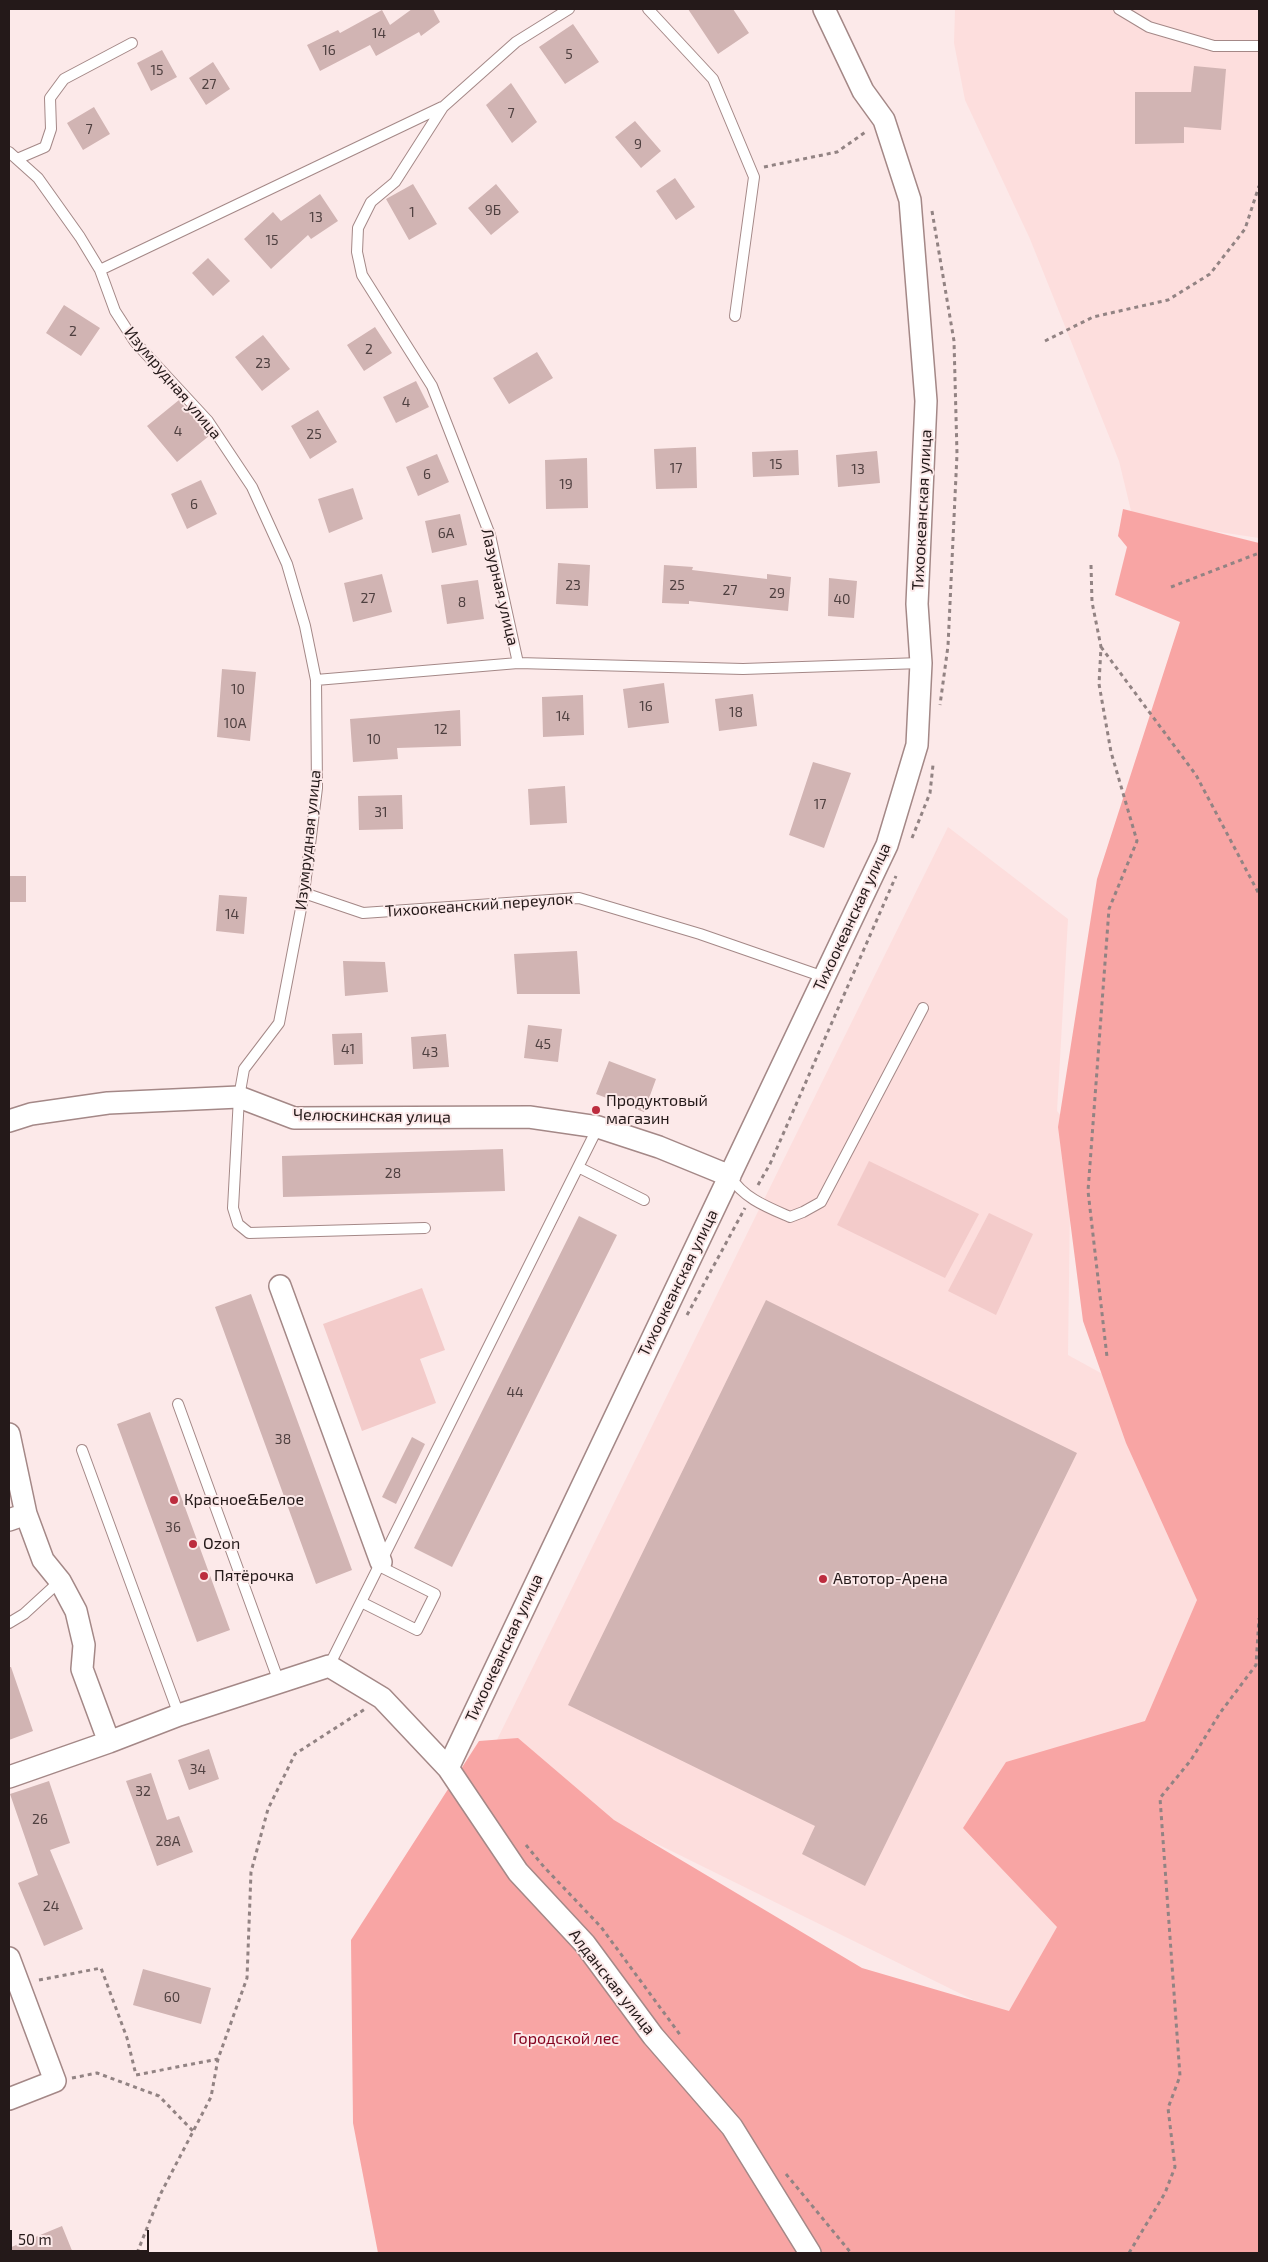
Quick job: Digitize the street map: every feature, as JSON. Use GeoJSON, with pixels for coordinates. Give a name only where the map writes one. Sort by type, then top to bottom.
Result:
{"type":"FeatureCollection","features":[{"type":"Feature","properties":{"kind":"street","name":"Тихоокеанская улица"},"geometry":{"type":"LineString","coordinates":[[448,1768],[689,1257],[730,1176],[887,845],[917,745],[921,663],[917,604],[926,401],[910,200],[884,120],[863,91],[824,9]]}},
{"type":"Feature","properties":{"kind":"street","name":"Челюскинская улица"},"geometry":{"type":"LineString","coordinates":[[9,1121],[31,1114],[108,1103],[239,1097],[294,1118],[529,1117],[598,1127],[659,1147],[730,1176]]}},
{"type":"Feature","properties":{"kind":"street"},"geometry":{"type":"LineString","coordinates":[[280,1286],[380,1564]]}},
{"type":"Feature","properties":{"kind":"street"},"geometry":{"type":"LineString","coordinates":[[9,1434],[17,1516],[43,1560],[60,1580],[76,1611],[84,1645],[82,1669],[109,1742]]}},
{"type":"Feature","properties":{"kind":"street"},"geometry":{"type":"LineString","coordinates":[[9,1777],[179,1715],[329,1666]]}},
{"type":"Feature","properties":{"kind":"street","name":"Алданская улица"},"geometry":{"type":"LineString","coordinates":[[329,1666],[382,1698],[448,1768],[518,1872],[586,1944],[652,2036],[732,2128],[810,2253]]}},
{"type":"Feature","properties":{"kind":"street"},"geometry":{"type":"LineString","coordinates":[[9,1958],[55,2081],[9,2099]]}},
{"type":"Feature","properties":{"kind":"lane"},"geometry":{"type":"LineString","coordinates":[[100,270],[443,107],[516,42],[569,9]]}},
{"type":"Feature","properties":{"kind":"lane"},"geometry":{"type":"LineString","coordinates":[[648,9],[713,78],[754,177],[735,316]]}},
{"type":"Feature","properties":{"kind":"lane"},"geometry":{"type":"LineString","coordinates":[[1119,9],[1149,27],[1214,46],[1259,46]]}},
{"type":"Feature","properties":{"kind":"lane"},"geometry":{"type":"LineString","coordinates":[[13,155],[44,148],[51,129],[50,98],[64,79],[132,42]]}},
{"type":"Feature","properties":{"kind":"lane","name":"Лазурная улица"},"geometry":{"type":"LineString","coordinates":[[443,107],[395,182],[371,202],[358,228],[357,252],[362,275],[432,386],[483,516],[490,535],[518,663],[743,669],[921,663]]}},
{"type":"Feature","properties":{"kind":"lane","name":"Изумрудная улица"},"geometry":{"type":"LineString","coordinates":[[13,155],[38,178],[80,237],[100,270],[115,311],[135,342],[208,421],[252,487],[287,564],[305,626],[316,680],[317,788],[304,893],[278,1023],[244,1069],[239,1097],[233,1208],[238,1224],[249,1233],[425,1228]]}},
{"type":"Feature","properties":{"kind":"lane"},"geometry":{"type":"LineString","coordinates":[[316,680],[518,663]]}},
{"type":"Feature","properties":{"kind":"lane","name":"Тихоокеанский переулок"},"geometry":{"type":"LineString","coordinates":[[304,893],[363,913],[579,898],[700,934],[824,977]]}},
{"type":"Feature","properties":{"kind":"lane"},"geometry":{"type":"LineString","coordinates":[[730,1176],[738,1189],[751,1198],[790,1217],[820,1202],[923,1008]]}},
{"type":"Feature","properties":{"kind":"lane"},"geometry":{"type":"LineString","coordinates":[[329,1666],[598,1127]]}},
{"type":"Feature","properties":{"kind":"lane"},"geometry":{"type":"LineString","coordinates":[[578,1167],[644,1200]]}},
{"type":"Feature","properties":{"kind":"lane"},"geometry":{"type":"LineString","coordinates":[[178,1404],[279,1682]]}},
{"type":"Feature","properties":{"kind":"lane"},"geometry":{"type":"LineString","coordinates":[[82,1450],[179,1715]]}},
{"type":"Feature","properties":{"kind":"lane"},"geometry":{"type":"LineString","coordinates":[[361,1602],[417,1630],[435,1594],[380,1564]]}},
{"type":"Feature","properties":{"kind":"lane"},"geometry":{"type":"LineString","coordinates":[[9,1622],[24,1614],[60,1580]]}},
{"type":"Feature","properties":{"kind":"path"},"geometry":{"type":"LineString","coordinates":[[754,177],[763,168],[837,152],[884,120]]}},
{"type":"Feature","properties":{"kind":"path"},"geometry":{"type":"LineString","coordinates":[[1046,341],[1093,317],[1168,300],[1210,274],[1245,229],[1259,186]]}},
{"type":"Feature","properties":{"kind":"path"},"geometry":{"type":"LineString","coordinates":[[932,208],[954,341],[956,445],[948,646],[939,714]]}},
{"type":"Feature","properties":{"kind":"path"},"geometry":{"type":"LineString","coordinates":[[1170,587],[1259,553]]}},
{"type":"Feature","properties":{"kind":"path"},"geometry":{"type":"LineString","coordinates":[[1091,565],[1092,602],[1101,647],[1100,684],[1112,752],[1137,841],[1109,909],[1088,1191],[1107,1357]]}},
{"type":"Feature","properties":{"kind":"path"},"geometry":{"type":"LineString","coordinates":[[1101,647],[1196,775],[1259,894]]}},
{"type":"Feature","properties":{"kind":"path"},"geometry":{"type":"LineString","coordinates":[[908,846],[930,793],[933,764]]}},
{"type":"Feature","properties":{"kind":"path"},"geometry":{"type":"LineString","coordinates":[[683,1324],[770,1164],[898,872]]}},
{"type":"Feature","properties":{"kind":"path"},"geometry":{"type":"LineString","coordinates":[[1129,2253],[1165,2193],[1175,2167],[1168,2108],[1180,2076],[1160,1798],[1191,1760],[1220,1713],[1256,1665],[1259,1618]]}},
{"type":"Feature","properties":{"kind":"path"},"geometry":{"type":"LineString","coordinates":[[137,2253],[161,2193],[211,2097],[218,2058],[247,1978],[251,1872],[268,1809],[295,1754],[382,1698]]}},
{"type":"Feature","properties":{"kind":"path"},"geometry":{"type":"LineString","coordinates":[[525,1844],[544,1867],[601,1927],[687,2044]]}},
{"type":"Feature","properties":{"kind":"path"},"geometry":{"type":"LineString","coordinates":[[39,1980],[101,1968],[127,2038],[136,2075],[218,2058]]}},
{"type":"Feature","properties":{"kind":"path"},"geometry":{"type":"LineString","coordinates":[[55,2081],[97,2073],[159,2096],[193,2131]]}},
{"type":"Feature","properties":{"kind":"path"},"geometry":{"type":"LineString","coordinates":[[780,2166],[851,2253]]}},
{"type":"Feature","properties":{"kind":"shaded area"},"geometry":{"type":"Polygon","coordinates":[[[955,9],[1259,9],[1259,538],[1133,519],[1119,461],[1030,239],[965,100],[954,43],[955,9]]]}},
{"type":"Feature","properties":{"kind":"shaded area","name":"Городской лес"},"geometry":{"type":"Polygon","coordinates":[[[1123,509],[1259,543],[1259,2253],[378,2253],[353,2123],[351,1940],[479,1741],[518,1738],[614,1820],[862,1968],[1009,2011],[1057,1927],[963,1828],[1006,1762],[1145,1721],[1197,1600],[1126,1443],[1083,1321],[1058,1127],[1097,879],[1180,622],[1115,595],[1127,547],[1118,536],[1123,509]]]}},
{"type":"Feature","properties":{"kind":"shaded area","name":"Автотор-Арена"},"geometry":{"type":"Polygon","coordinates":[[[948,827],[1068,919],[1057,1111],[1071,1127],[1068,1355],[1259,1460],[1026,2026],[487,1760],[948,827]]]}},
{"type":"Feature","properties":{"kind":"shaded area"},"geometry":{"type":"Polygon","coordinates":[[[869,1161],[979,1214],[945,1278],[837,1225],[869,1161]]]}},
{"type":"Feature","properties":{"kind":"shaded area"},"geometry":{"type":"Polygon","coordinates":[[[989,1213],[1033,1234],[996,1315],[948,1291],[989,1213]]]}},
{"type":"Feature","properties":{"kind":"shaded area"},"geometry":{"type":"Polygon","coordinates":[[[422,1288],[445,1350],[420,1359],[436,1403],[362,1431],[323,1324],[422,1288]]]}},
{"type":"Feature","properties":{"kind":"building"},"geometry":{"type":"Polygon","coordinates":[[[412,9],[433,9],[440,22],[421,36],[419,32],[376,56],[370,45],[320,71],[307,45],[338,30],[340,33],[382,10],[390,25],[412,9]]]}},
{"type":"Feature","properties":{"kind":"building"},"geometry":{"type":"Polygon","coordinates":[[[688,9],[733,9],[749,33],[718,54],[688,9]]]}},
{"type":"Feature","properties":{"kind":"building"},"geometry":{"type":"Polygon","coordinates":[[[573,24],[599,62],[565,84],[539,47],[573,24]]]}},
{"type":"Feature","properties":{"kind":"building"},"geometry":{"type":"Polygon","coordinates":[[[162,50],[177,77],[151,91],[137,63],[162,50]]]}},
{"type":"Feature","properties":{"kind":"building"},"geometry":{"type":"Polygon","coordinates":[[[213,62],[230,89],[206,105],[189,78],[213,62]]]}},
{"type":"Feature","properties":{"kind":"building"},"geometry":{"type":"Polygon","coordinates":[[[1194,66],[1226,69],[1221,130],[1184,127],[1184,143],[1135,144],[1135,92],[1191,92],[1194,66]]]}},
{"type":"Feature","properties":{"kind":"building"},"geometry":{"type":"Polygon","coordinates":[[[511,83],[537,122],[512,143],[486,105],[511,83]]]}},
{"type":"Feature","properties":{"kind":"building"},"geometry":{"type":"Polygon","coordinates":[[[94,107],[110,134],[83,150],[67,123],[94,107]]]}},
{"type":"Feature","properties":{"kind":"building"},"geometry":{"type":"Polygon","coordinates":[[[635,121],[661,151],[641,168],[615,137],[635,121]]]}},
{"type":"Feature","properties":{"kind":"building"},"geometry":{"type":"Polygon","coordinates":[[[675,178],[695,207],[676,220],[656,191],[675,178]]]}},
{"type":"Feature","properties":{"kind":"building"},"geometry":{"type":"Polygon","coordinates":[[[413,184],[437,224],[409,240],[386,199],[413,184]]]}},
{"type":"Feature","properties":{"kind":"building"},"geometry":{"type":"Polygon","coordinates":[[[496,184],[519,212],[491,235],[468,208],[496,184]]]}},
{"type":"Feature","properties":{"kind":"building"},"geometry":{"type":"Polygon","coordinates":[[[320,194],[338,221],[311,239],[308,235],[271,269],[244,239],[273,212],[281,221],[320,194]]]}},
{"type":"Feature","properties":{"kind":"building"},"geometry":{"type":"Polygon","coordinates":[[[208,258],[230,281],[213,296],[192,273],[208,258]]]}},
{"type":"Feature","properties":{"kind":"building"},"geometry":{"type":"Polygon","coordinates":[[[64,305],[100,328],[81,356],[46,333],[64,305]]]}},
{"type":"Feature","properties":{"kind":"building"},"geometry":{"type":"Polygon","coordinates":[[[375,327],[392,353],[364,371],[347,345],[375,327]]]}},
{"type":"Feature","properties":{"kind":"building"},"geometry":{"type":"Polygon","coordinates":[[[263,335],[290,369],[262,391],[235,357],[263,335]]]}},
{"type":"Feature","properties":{"kind":"building"},"geometry":{"type":"Polygon","coordinates":[[[537,352],[553,378],[509,404],[493,378],[537,352]]]}},
{"type":"Feature","properties":{"kind":"building"},"geometry":{"type":"Polygon","coordinates":[[[416,381],[429,407],[396,423],[383,397],[416,381]]]}},
{"type":"Feature","properties":{"kind":"building"},"geometry":{"type":"Polygon","coordinates":[[[179,400],[209,436],[177,462],[147,426],[179,400]]]}},
{"type":"Feature","properties":{"kind":"building"},"geometry":{"type":"Polygon","coordinates":[[[318,410],[337,442],[310,459],[291,426],[318,410]]]}},
{"type":"Feature","properties":{"kind":"building"},"geometry":{"type":"Polygon","coordinates":[[[696,447],[697,488],[656,489],[654,449],[696,447]]]}},
{"type":"Feature","properties":{"kind":"building"},"geometry":{"type":"Polygon","coordinates":[[[798,450],[799,475],[753,477],[752,452],[798,450]]]}},
{"type":"Feature","properties":{"kind":"building"},"geometry":{"type":"Polygon","coordinates":[[[877,451],[880,483],[838,487],[836,455],[877,451]]]}},
{"type":"Feature","properties":{"kind":"building"},"geometry":{"type":"Polygon","coordinates":[[[437,454],[449,482],[418,496],[406,467],[437,454]]]}},
{"type":"Feature","properties":{"kind":"building"},"geometry":{"type":"Polygon","coordinates":[[[587,458],[588,508],[546,509],[545,460],[587,458]]]}},
{"type":"Feature","properties":{"kind":"building"},"geometry":{"type":"Polygon","coordinates":[[[201,480],[217,514],[187,529],[171,494],[201,480]]]}},
{"type":"Feature","properties":{"kind":"building"},"geometry":{"type":"Polygon","coordinates":[[[353,488],[363,519],[329,533],[318,499],[353,488]]]}},
{"type":"Feature","properties":{"kind":"building"},"geometry":{"type":"Polygon","coordinates":[[[460,514],[467,545],[432,553],[425,521],[460,514]]]}},
{"type":"Feature","properties":{"kind":"building"},"geometry":{"type":"Polygon","coordinates":[[[558,563],[590,565],[588,606],[556,604],[558,563]]]}},
{"type":"Feature","properties":{"kind":"building"},"geometry":{"type":"Polygon","coordinates":[[[664,565],[693,567],[692,570],[767,579],[767,574],[791,577],[788,611],[689,601],[689,604],[662,603],[664,565]]]}},
{"type":"Feature","properties":{"kind":"building"},"geometry":{"type":"Polygon","coordinates":[[[382,574],[392,612],[353,622],[344,583],[382,574]]]}},
{"type":"Feature","properties":{"kind":"building"},"geometry":{"type":"Polygon","coordinates":[[[829,578],[857,581],[854,618],[828,616],[829,578]]]}},
{"type":"Feature","properties":{"kind":"building"},"geometry":{"type":"Polygon","coordinates":[[[478,580],[484,619],[447,624],[441,585],[478,580]]]}},
{"type":"Feature","properties":{"kind":"building"},"geometry":{"type":"Polygon","coordinates":[[[222,669],[256,672],[250,741],[217,737],[222,669]]]}},
{"type":"Feature","properties":{"kind":"building"},"geometry":{"type":"Polygon","coordinates":[[[664,683],[669,723],[628,728],[623,689],[664,683]]]}},
{"type":"Feature","properties":{"kind":"building"},"geometry":{"type":"Polygon","coordinates":[[[753,694],[757,726],[719,731],[715,699],[753,694]]]}},
{"type":"Feature","properties":{"kind":"building"},"geometry":{"type":"Polygon","coordinates":[[[583,695],[584,735],[543,737],[542,697],[583,695]]]}},
{"type":"Feature","properties":{"kind":"building"},"geometry":{"type":"Polygon","coordinates":[[[460,710],[461,746],[397,748],[398,759],[353,762],[350,719],[460,710]]]}},
{"type":"Feature","properties":{"kind":"building"},"geometry":{"type":"Polygon","coordinates":[[[813,762],[851,773],[824,848],[789,835],[813,762]]]}},
{"type":"Feature","properties":{"kind":"building"},"geometry":{"type":"Polygon","coordinates":[[[565,786],[567,823],[530,825],[528,789],[565,786]]]}},
{"type":"Feature","properties":{"kind":"building"},"geometry":{"type":"Polygon","coordinates":[[[402,795],[403,829],[359,830],[358,796],[402,795]]]}},
{"type":"Feature","properties":{"kind":"building"},"geometry":{"type":"Polygon","coordinates":[[[9,876],[26,876],[26,902],[9,902],[9,876]]]}},
{"type":"Feature","properties":{"kind":"building"},"geometry":{"type":"Polygon","coordinates":[[[219,895],[247,897],[244,934],[216,931],[219,895]]]}},
{"type":"Feature","properties":{"kind":"building"},"geometry":{"type":"Polygon","coordinates":[[[577,951],[580,994],[517,994],[514,954],[577,951]]]}},
{"type":"Feature","properties":{"kind":"building"},"geometry":{"type":"Polygon","coordinates":[[[343,961],[385,962],[388,992],[345,996],[343,961]]]}},
{"type":"Feature","properties":{"kind":"building"},"geometry":{"type":"Polygon","coordinates":[[[528,1025],[562,1029],[558,1062],[524,1058],[528,1025]]]}},
{"type":"Feature","properties":{"kind":"building"},"geometry":{"type":"Polygon","coordinates":[[[362,1033],[363,1064],[334,1065],[332,1034],[362,1033]]]}},
{"type":"Feature","properties":{"kind":"building"},"geometry":{"type":"Polygon","coordinates":[[[446,1034],[449,1067],[413,1069],[411,1037],[446,1034]]]}},
{"type":"Feature","properties":{"kind":"building"},"geometry":{"type":"Polygon","coordinates":[[[609,1061],[656,1079],[644,1112],[596,1094],[609,1061]]]}},
{"type":"Feature","properties":{"kind":"building"},"geometry":{"type":"Polygon","coordinates":[[[503,1149],[505,1191],[283,1197],[282,1156],[503,1149]]]}},
{"type":"Feature","properties":{"kind":"building"},"geometry":{"type":"Polygon","coordinates":[[[579,1216],[617,1235],[452,1567],[414,1548],[579,1216]]]}},
{"type":"Feature","properties":{"kind":"building"},"geometry":{"type":"Polygon","coordinates":[[[251,1294],[352,1570],[316,1584],[215,1307],[251,1294]]]}},
{"type":"Feature","properties":{"kind":"building","name":"Автотор-Арена"},"geometry":{"type":"Polygon","coordinates":[[[766,1300],[1077,1453],[865,1886],[802,1854],[815,1826],[568,1705],[766,1300]]]}},
{"type":"Feature","properties":{"kind":"building"},"geometry":{"type":"Polygon","coordinates":[[[150,1412],[230,1630],[197,1642],[117,1424],[150,1412]]]}},
{"type":"Feature","properties":{"kind":"building"},"geometry":{"type":"Polygon","coordinates":[[[412,1437],[425,1444],[396,1504],[382,1497],[412,1437]]]}},
{"type":"Feature","properties":{"kind":"building"},"geometry":{"type":"Polygon","coordinates":[[[9,1667],[11,1667],[33,1731],[9,1740],[9,1667]]]}},
{"type":"Feature","properties":{"kind":"building"},"geometry":{"type":"Polygon","coordinates":[[[209,1749],[219,1779],[189,1790],[178,1760],[209,1749]]]}},
{"type":"Feature","properties":{"kind":"building"},"geometry":{"type":"Polygon","coordinates":[[[151,1773],[167,1820],[179,1816],[193,1852],[157,1866],[126,1781],[151,1773]]]}},
{"type":"Feature","properties":{"kind":"building"},"geometry":{"type":"Polygon","coordinates":[[[49,1781],[70,1843],[50,1850],[83,1929],[44,1946],[18,1883],[38,1875],[10,1794],[49,1781]]]}},
{"type":"Feature","properties":{"kind":"building"},"geometry":{"type":"Polygon","coordinates":[[[143,1969],[211,1988],[201,2024],[133,2005],[143,1969]]]}},
{"type":"Feature","properties":{"kind":"building"},"geometry":{"type":"Polygon","coordinates":[[[62,2226],[73,2253],[9,2253],[9,2248],[62,2226]]]}},
{"type":"Feature","properties":{"kind":"place","name":"Продуктовый магазин"},"geometry":{"type":"Point","coordinates":[596,1110]}},
{"type":"Feature","properties":{"kind":"place","name":"Красное&Белое"},"geometry":{"type":"Point","coordinates":[174,1500]}},
{"type":"Feature","properties":{"kind":"place","name":"Ozon"},"geometry":{"type":"Point","coordinates":[193,1544]}},
{"type":"Feature","properties":{"kind":"place","name":"Пятёрочка"},"geometry":{"type":"Point","coordinates":[204,1576]}},
{"type":"Feature","properties":{"kind":"place","name":"Автотор-Арена"},"geometry":{"type":"Point","coordinates":[823,1579]}}]}
